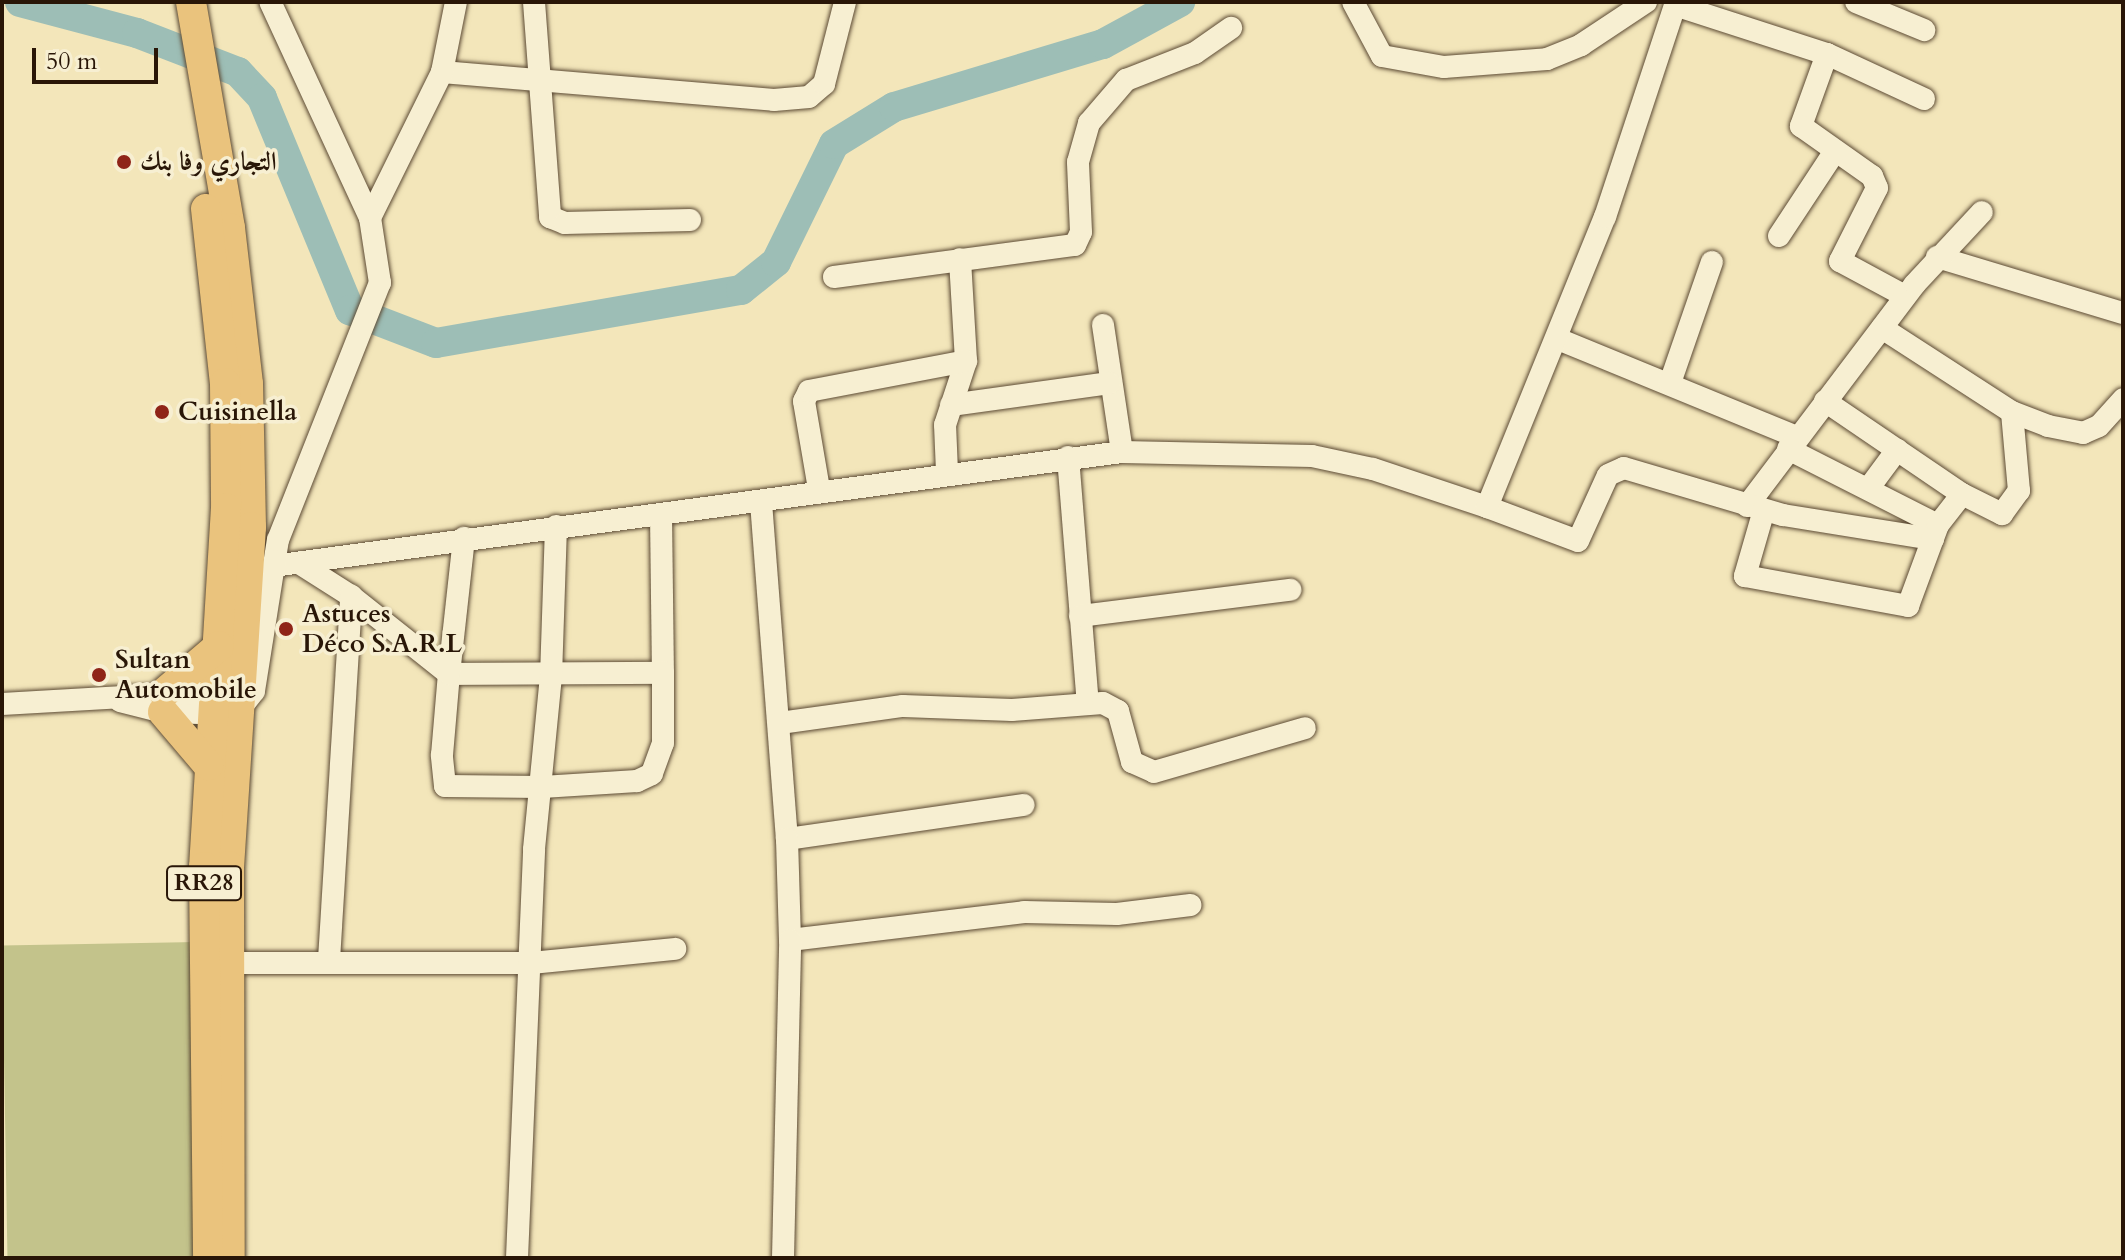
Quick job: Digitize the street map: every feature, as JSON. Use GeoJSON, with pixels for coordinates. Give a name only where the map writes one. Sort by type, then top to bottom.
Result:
{"type":"FeatureCollection","features":[{"type":"Feature","properties":{"kind":"highway","name":"RR28"},"geometry":{"type":"LineString","coordinates":[[184,5],[225,383],[219,646],[230,701],[208,765],[203,1062],[208,1258]]}},
{"type":"Feature","properties":{"kind":"highway","name":"RR28"},"geometry":{"type":"LineString","coordinates":[[190,66],[230,228],[248,384],[251,527],[230,701],[230,1258]]}},
{"type":"Feature","properties":{"kind":"highway"},"geometry":{"type":"LineString","coordinates":[[208,765],[164,703],[219,646]]}},
{"type":"Feature","properties":{"kind":"street"},"geometry":{"type":"LineString","coordinates":[[2,704],[230,701],[259,679],[273,566],[380,283],[370,218],[270,2]]}},
{"type":"Feature","properties":{"kind":"street"},"geometry":{"type":"LineString","coordinates":[[370,218],[442,72],[456,2]]}},
{"type":"Feature","properties":{"kind":"street"},"geometry":{"type":"LineString","coordinates":[[534,2],[535,80],[550,217],[565,223],[690,220]]}},
{"type":"Feature","properties":{"kind":"street"},"geometry":{"type":"LineString","coordinates":[[442,72],[774,100],[809,97],[824,84],[845,2]]}},
{"type":"Feature","properties":{"kind":"street"},"geometry":{"type":"LineString","coordinates":[[1353,2],[1382,56],[1444,67],[1547,59],[1581,45],[1646,2]]}},
{"type":"Feature","properties":{"kind":"street"},"geometry":{"type":"LineString","coordinates":[[1856,2],[1924,30]]}},
{"type":"Feature","properties":{"kind":"street"},"geometry":{"type":"LineString","coordinates":[[1487,507],[1558,339],[1675,3],[1827,54],[1924,99]]}},
{"type":"Feature","properties":{"kind":"street"},"geometry":{"type":"LineString","coordinates":[[834,277],[1075,245],[1081,232],[1078,162],[1089,123],[1126,80],[1195,53],[1231,28]]}},
{"type":"Feature","properties":{"kind":"street"},"geometry":{"type":"LineString","coordinates":[[1827,54],[1800,121],[1835,151],[1872,176],[1877,188],[1840,261],[1905,296]]}},
{"type":"Feature","properties":{"kind":"street"},"geometry":{"type":"LineString","coordinates":[[1779,236],[1835,151]]}},
{"type":"Feature","properties":{"kind":"street"},"geometry":{"type":"LineString","coordinates":[[1962,494],[1935,532],[1912,604],[1882,602],[1745,576],[1756,508],[1792,443],[1937,257],[1982,212]]}},
{"type":"Feature","properties":{"kind":"street"},"geometry":{"type":"LineString","coordinates":[[1937,257],[2123,313]]}},
{"type":"Feature","properties":{"kind":"street"},"geometry":{"type":"LineString","coordinates":[[947,472],[945,425],[966,361],[960,259]]}},
{"type":"Feature","properties":{"kind":"street"},"geometry":{"type":"LineString","coordinates":[[1670,383],[1712,262]]}},
{"type":"Feature","properties":{"kind":"street"},"geometry":{"type":"LineString","coordinates":[[1103,325],[1109,383],[1122,452]]}},
{"type":"Feature","properties":{"kind":"street"},"geometry":{"type":"LineString","coordinates":[[1882,328],[2012,412],[2083,433],[2099,426],[2123,399]]}},
{"type":"Feature","properties":{"kind":"street"},"geometry":{"type":"LineString","coordinates":[[1558,339],[1670,383],[1792,443],[1935,532]]}},
{"type":"Feature","properties":{"kind":"street"},"geometry":{"type":"LineString","coordinates":[[819,489],[804,401],[809,391],[966,361]]}},
{"type":"Feature","properties":{"kind":"street"},"geometry":{"type":"LineString","coordinates":[[951,405],[1109,383]]}},
{"type":"Feature","properties":{"kind":"street"},"geometry":{"type":"LineString","coordinates":[[1825,401],[1962,494],[1995,512],[2010,509],[2020,468],[2012,412]]}},
{"type":"Feature","properties":{"kind":"street"},"geometry":{"type":"LineString","coordinates":[[1868,489],[1897,450]]}},
{"type":"Feature","properties":{"kind":"street"},"geometry":{"type":"LineString","coordinates":[[273,566],[464,538],[761,502],[819,489],[1122,452],[1312,456],[1373,469],[1578,541],[1608,475],[1624,468],[1756,508],[1935,532]]}},
{"type":"Feature","properties":{"kind":"street"},"geometry":{"type":"LineString","coordinates":[[1068,457],[1088,703]]}},
{"type":"Feature","properties":{"kind":"street"},"geometry":{"type":"LineString","coordinates":[[761,502],[780,723],[790,940],[783,1258]]}},
{"type":"Feature","properties":{"kind":"street"},"geometry":{"type":"LineString","coordinates":[[464,538],[449,674],[445,786],[542,787],[637,781],[659,767],[663,673],[661,514]]}},
{"type":"Feature","properties":{"kind":"street"},"geometry":{"type":"LineString","coordinates":[[517,1258],[530,962],[551,677],[556,526]]}},
{"type":"Feature","properties":{"kind":"street"},"geometry":{"type":"LineString","coordinates":[[299,563],[351,596],[449,674],[551,677],[663,673]]}},
{"type":"Feature","properties":{"kind":"street"},"geometry":{"type":"LineString","coordinates":[[1080,616],[1290,590]]}},
{"type":"Feature","properties":{"kind":"street"},"geometry":{"type":"LineString","coordinates":[[329,960],[351,596]]}},
{"type":"Feature","properties":{"kind":"street"},"geometry":{"type":"LineString","coordinates":[[780,723],[903,706],[1012,710],[1088,703],[1118,711],[1132,762],[1144,771],[1305,728]]}},
{"type":"Feature","properties":{"kind":"street"},"geometry":{"type":"LineString","coordinates":[[787,839],[1024,805]]}},
{"type":"Feature","properties":{"kind":"street"},"geometry":{"type":"LineString","coordinates":[[790,940],[1024,912],[1117,914],[1190,905]]}},
{"type":"Feature","properties":{"kind":"street"},"geometry":{"type":"LineString","coordinates":[[229,963],[329,960],[530,962],[675,949]]}},
{"type":"Feature","properties":{"kind":"green space"},"geometry":{"type":"Polygon","coordinates":[[[197,942],[203,1258],[7,1258],[2,945],[197,942]]]}},
{"type":"Feature","properties":{"kind":"waterway"},"geometry":{"type":"LineString","coordinates":[[20,2],[137,33],[238,72],[262,98],[350,310],[436,343],[741,290],[776,262],[834,144],[894,107],[1103,44],[1180,2]]}},
{"type":"Feature","properties":{"kind":"place","name":"التجاري وفا بنك"},"geometry":{"type":"Point","coordinates":[124,162]}},
{"type":"Feature","properties":{"kind":"place","name":"Cuisinella"},"geometry":{"type":"Point","coordinates":[162,412]}},
{"type":"Feature","properties":{"kind":"place","name":"Astuces Déco S.A.R.L"},"geometry":{"type":"Point","coordinates":[286,629]}},
{"type":"Feature","properties":{"kind":"place","name":"Sultan Automobile"},"geometry":{"type":"Point","coordinates":[99,675]}}]}
